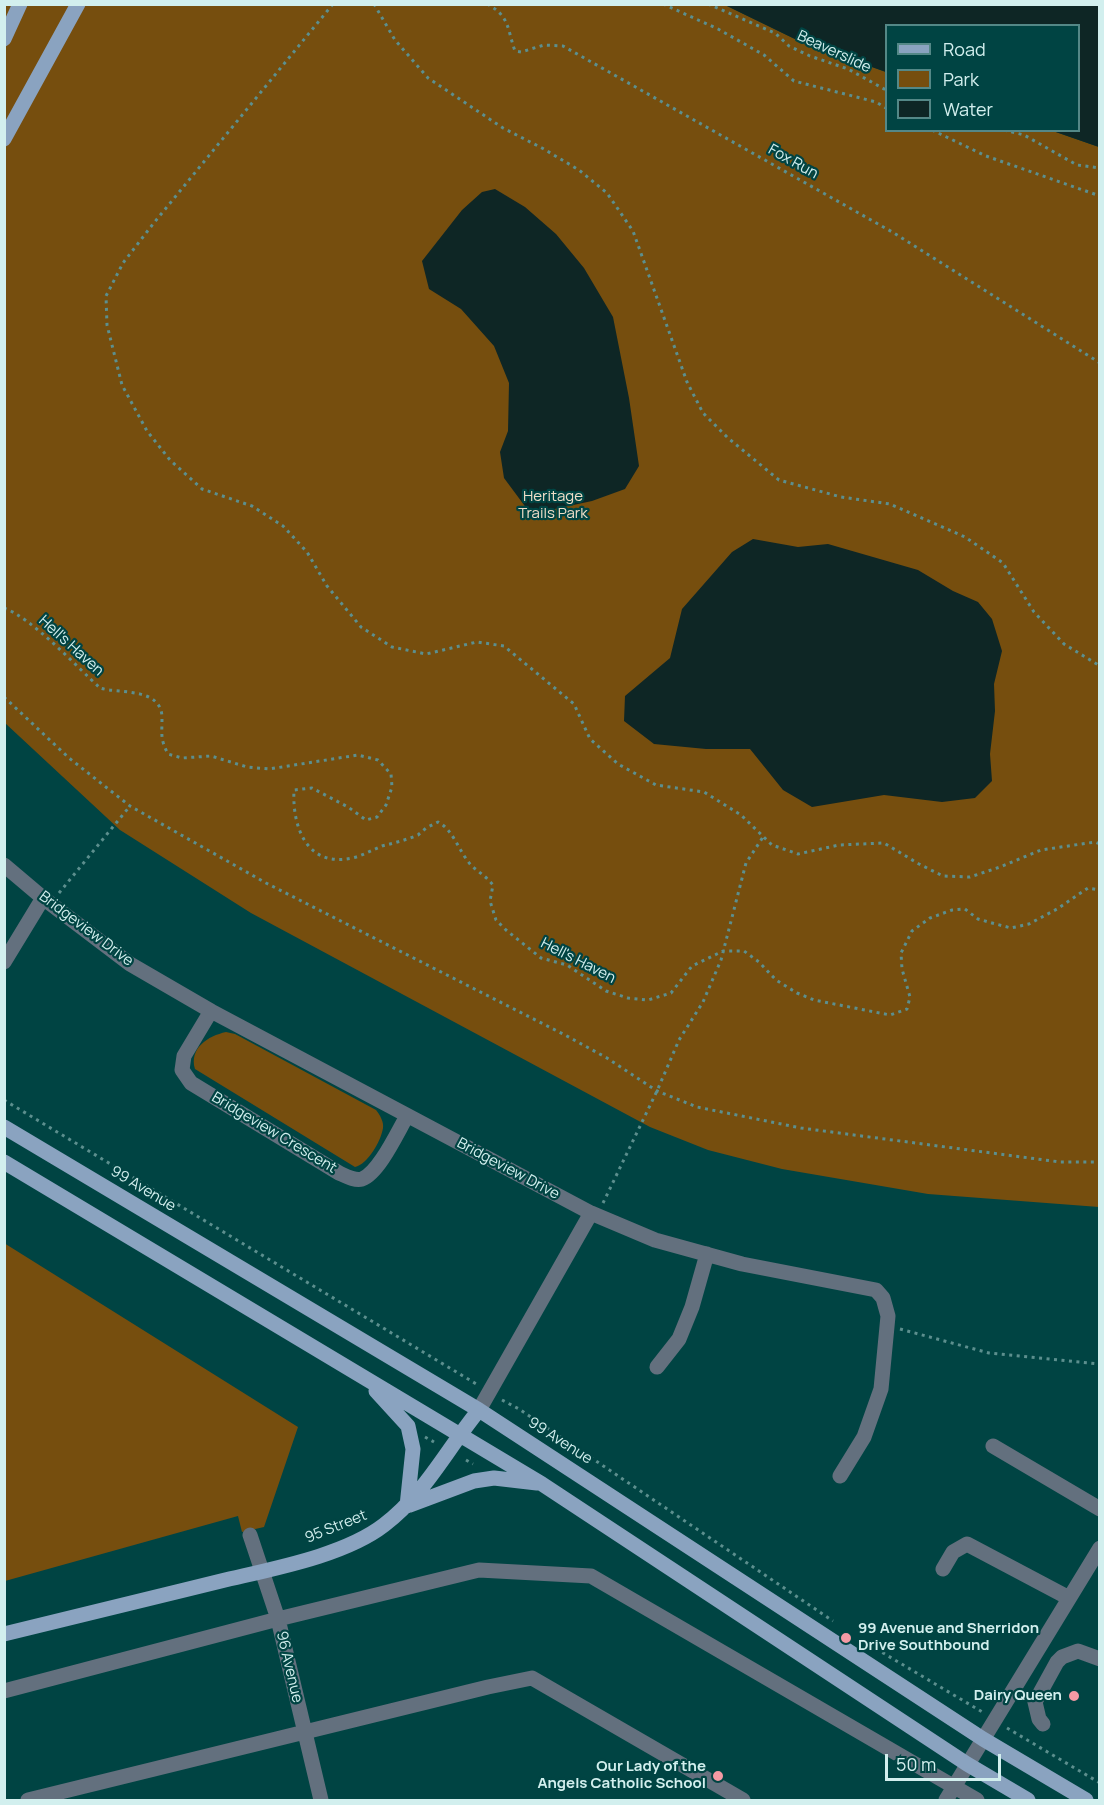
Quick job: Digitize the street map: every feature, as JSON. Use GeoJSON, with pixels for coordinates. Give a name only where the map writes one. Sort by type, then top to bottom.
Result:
{"type":"FeatureCollection","features":[{"type":"Feature","properties":{"kind":"main road"},"geometry":{"type":"LineString","coordinates":[[4,39],[21,4]]}},
{"type":"Feature","properties":{"kind":"main road"},"geometry":{"type":"LineString","coordinates":[[4,139],[78,4]]}},
{"type":"Feature","properties":{"kind":"main road","name":"99 Avenue"},"geometry":{"type":"LineString","coordinates":[[4,1127],[479,1410],[983,1739],[1086,1800]]}},
{"type":"Feature","properties":{"kind":"main road"},"geometry":{"type":"LineString","coordinates":[[4,1162],[542,1484],[967,1764],[1028,1800]]}},
{"type":"Feature","properties":{"kind":"main road"},"geometry":{"type":"LineString","coordinates":[[364,1378],[408,1426],[413,1449],[407,1506],[474,1481],[494,1478],[542,1484]]}},
{"type":"Feature","properties":{"kind":"main road","name":"95 Street"},"geometry":{"type":"LineString","coordinates":[[4,1634],[261,1571],[327,1553],[368,1536],[407,1506],[434,1475],[459,1435],[479,1410]]}},
{"type":"Feature","properties":{"kind":"street","name":"Bridgeview Drive"},"geometry":{"type":"LineString","coordinates":[[4,865],[130,964],[211,1011],[595,1214],[655,1240],[742,1264],[876,1290],[883,1298],[887,1326],[881,1389],[864,1437],[840,1476]]}},
{"type":"Feature","properties":{"kind":"street"},"geometry":{"type":"LineString","coordinates":[[4,962],[47,900]]}},
{"type":"Feature","properties":{"kind":"street","name":"Bridgeview Crescent"},"geometry":{"type":"LineString","coordinates":[[211,1011],[184,1056],[182,1070],[191,1083],[339,1173],[362,1179],[374,1171],[407,1116]]}},
{"type":"Feature","properties":{"kind":"street","name":"95 Street"},"geometry":{"type":"LineString","coordinates":[[479,1410],[595,1214]]}},
{"type":"Feature","properties":{"kind":"street"},"geometry":{"type":"LineString","coordinates":[[657,1367],[679,1339],[692,1307],[707,1254]]}},
{"type":"Feature","properties":{"kind":"street"},"geometry":{"type":"LineString","coordinates":[[993,1446],[1100,1509]]}},
{"type":"Feature","properties":{"kind":"street","name":"96 Avenue"},"geometry":{"type":"LineString","coordinates":[[250,1535],[278,1619],[321,1800]]}},
{"type":"Feature","properties":{"kind":"street"},"geometry":{"type":"LineString","coordinates":[[943,1569],[953,1552],[967,1544],[1069,1598]]}},
{"type":"Feature","properties":{"kind":"street"},"geometry":{"type":"LineString","coordinates":[[946,1800],[1100,1548]]}},
{"type":"Feature","properties":{"kind":"street"},"geometry":{"type":"LineString","coordinates":[[4,1691],[278,1619],[479,1570],[591,1576],[977,1800]]}},
{"type":"Feature","properties":{"kind":"street"},"geometry":{"type":"LineString","coordinates":[[1043,1724],[1039,1719],[1035,1700],[1057,1662],[1062,1657],[1078,1651],[1100,1659]]}},
{"type":"Feature","properties":{"kind":"street"},"geometry":{"type":"LineString","coordinates":[[28,1800],[532,1678],[743,1800]]}},
{"type":"Feature","properties":{"kind":"path"},"geometry":{"type":"LineString","coordinates":[[333,4],[123,263],[106,296],[107,324],[122,385],[147,431],[170,460],[202,489],[252,506],[284,526],[307,552],[327,586],[361,627],[393,647],[426,654],[477,642],[504,646],[574,704],[590,739],[618,764],[656,785],[704,792],[741,815],[772,845],[798,854],[839,845],[884,843],[943,876],[969,876],[1000,867],[1041,850],[1100,844]]}},
{"type":"Feature","properties":{"kind":"path"},"geometry":{"type":"LineString","coordinates":[[374,4],[395,40],[428,78],[503,128],[542,147],[579,170],[607,193],[633,231],[687,382],[703,413],[728,438],[779,480],[841,497],[890,504],[965,537],[1003,563],[1034,612],[1064,644],[1100,666]]}},
{"type":"Feature","properties":{"kind":"path","name":"Fox Run"},"geometry":{"type":"LineString","coordinates":[[487,4],[499,10],[508,23],[515,51],[521,52],[544,45],[563,46],[894,233],[1100,363]]}},
{"type":"Feature","properties":{"kind":"path"},"geometry":{"type":"LineString","coordinates":[[663,4],[718,29],[764,55],[794,81],[876,102],[885,107]]}},
{"type":"Feature","properties":{"kind":"path","name":"Beaverslide"},"geometry":{"type":"LineString","coordinates":[[708,4],[775,33],[789,46],[848,69],[885,89]]}},
{"type":"Feature","properties":{"kind":"path"},"geometry":{"type":"LineString","coordinates":[[937,132],[986,156],[1100,196]]}},
{"type":"Feature","properties":{"kind":"path"},"geometry":{"type":"LineString","coordinates":[[1012,132],[1024,135],[1077,165],[1100,168]]}},
{"type":"Feature","properties":{"kind":"path","name":"Hell's Haven"},"geometry":{"type":"LineString","coordinates":[[4,608],[11,610],[31,625],[100,688],[111,692],[145,694],[157,703],[162,715],[161,742],[168,754],[182,758],[211,756],[247,767],[269,769],[358,755],[378,760],[391,774],[392,788],[386,805],[377,817],[366,820],[348,807],[312,788],[294,790],[293,803],[298,826],[304,842],[318,856],[335,859],[351,858],[418,835],[438,822],[445,825],[471,865],[486,876],[493,885],[490,901],[496,920],[506,930],[541,958],[567,965],[606,991],[627,998],[648,1000],[671,993],[692,966],[723,951]]}},
{"type":"Feature","properties":{"kind":"path"},"geometry":{"type":"LineString","coordinates":[[4,697],[69,758],[130,806],[276,888],[565,1035],[607,1058],[657,1091],[697,1107],[801,1128],[1060,1162],[1100,1162]]}},
{"type":"Feature","properties":{"kind":"path"},"geometry":{"type":"LineString","coordinates":[[47,900],[130,806]]}},
{"type":"Feature","properties":{"kind":"path"},"geometry":{"type":"LineString","coordinates":[[595,1214],[657,1091],[679,1040],[703,1002],[723,951],[746,863],[763,836]]}},
{"type":"Feature","properties":{"kind":"path"},"geometry":{"type":"LineString","coordinates":[[723,951],[744,951],[759,962],[776,980],[797,993],[814,999],[890,1015],[907,1009],[910,997],[902,969],[901,953],[912,931],[930,918],[952,910],[965,909],[978,919],[1011,928],[1036,922],[1088,888],[1100,890]]}},
{"type":"Feature","properties":{"kind":"path"},"geometry":{"type":"LineString","coordinates":[[4,1100],[465,1376]]}},
{"type":"Feature","properties":{"kind":"path"},"geometry":{"type":"LineString","coordinates":[[887,1326],[989,1353],[1100,1364]]}},
{"type":"Feature","properties":{"kind":"path"},"geometry":{"type":"LineString","coordinates":[[510,1405],[836,1623]]}},
{"type":"Feature","properties":{"kind":"path"},"geometry":{"type":"LineString","coordinates":[[428,1437],[434,1442]]}},
{"type":"Feature","properties":{"kind":"path"},"geometry":{"type":"LineString","coordinates":[[466,1460],[472,1464]]}},
{"type":"Feature","properties":{"kind":"path"},"geometry":{"type":"LineString","coordinates":[[855,1636],[978,1709]]}},
{"type":"Feature","properties":{"kind":"path"},"geometry":{"type":"LineString","coordinates":[[1012,1731],[1100,1783]]}},
{"type":"Feature","properties":{"kind":"green space","name":"Heritage Trails Park"},"geometry":{"type":"Polygon","coordinates":[[[4,5],[725,5],[799,41],[885,72],[885,132],[1056,132],[1099,147],[1099,1207],[928,1194],[782,1169],[708,1150],[650,1127],[251,913],[120,830],[5,723],[4,5]]]}},
{"type":"Feature","properties":{"kind":"green space"},"geometry":{"type":"Polygon","coordinates":[[[226,1032],[235,1034],[376,1110],[383,1123],[383,1128],[377,1145],[369,1157],[355,1167],[195,1069],[197,1049],[207,1040],[226,1032]]]}},
{"type":"Feature","properties":{"kind":"green space"},"geometry":{"type":"Polygon","coordinates":[[[4,1243],[298,1427],[264,1527],[242,1532],[238,1516],[5,1581],[4,1243]]]}},
{"type":"Feature","properties":{"kind":"water"},"geometry":{"type":"Polygon","coordinates":[[[725,5],[1099,5],[1099,147],[1056,132],[1080,132],[1080,24],[885,24],[885,72],[799,41],[725,5]]]}},
{"type":"Feature","properties":{"kind":"water"},"geometry":{"type":"Polygon","coordinates":[[[495,189],[525,207],[556,234],[584,268],[613,317],[629,398],[639,466],[625,489],[592,501],[550,510],[527,509],[504,478],[500,452],[508,431],[509,383],[494,346],[461,309],[429,289],[422,261],[462,210],[482,192],[495,189]]]}},
{"type":"Feature","properties":{"kind":"water"},"geometry":{"type":"Polygon","coordinates":[[[753,539],[798,547],[828,544],[918,570],[953,591],[978,602],[992,619],[1002,651],[994,684],[995,711],[990,754],[992,781],[975,798],[942,802],[884,795],[812,807],[783,790],[750,749],[706,749],[654,744],[624,721],[625,696],[670,658],[682,609],[732,552],[753,539]]]}},
{"type":"Feature","properties":{"kind":"place","name":"99 Avenue and Sherridon Drive Southbound"},"geometry":{"type":"Point","coordinates":[846,1638]}},
{"type":"Feature","properties":{"kind":"place","name":"Dairy Queen"},"geometry":{"type":"Point","coordinates":[1074,1696]}},
{"type":"Feature","properties":{"kind":"place","name":"Our Lady of the Angels Catholic School"},"geometry":{"type":"Point","coordinates":[718,1776]}}]}
